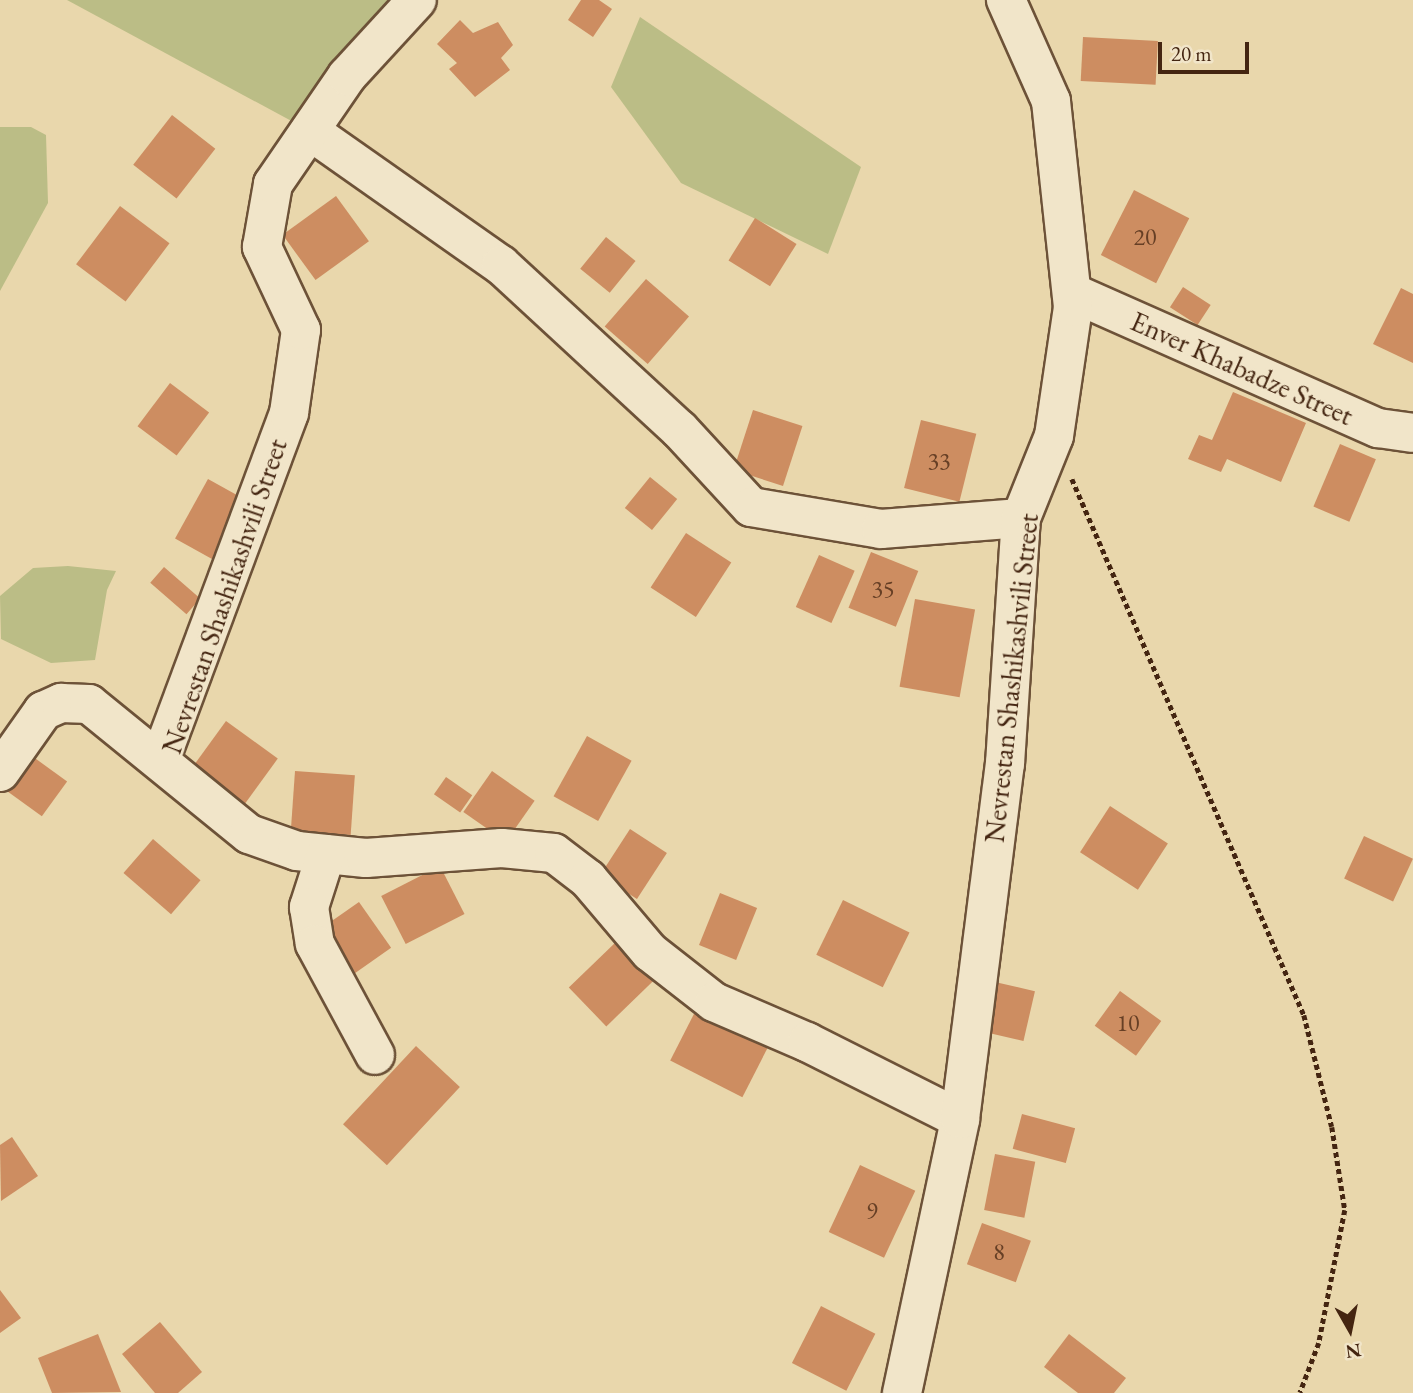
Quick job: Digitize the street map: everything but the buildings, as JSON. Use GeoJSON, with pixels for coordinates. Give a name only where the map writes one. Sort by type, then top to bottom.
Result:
{"type":"FeatureCollection","features":[{"type":"Feature","properties":{"kind":"street","name":"Nevrestan Shashikashvili Street"},"geometry":{"type":"LineString","coordinates":[[417,0],[347,76],[273,184],[262,247],[301,330],[289,413],[160,760],[249,834],[298,851],[366,858],[439,856],[502,848],[554,853],[588,878],[650,953],[715,1002],[807,1042],[960,1119]]}},
{"type":"Feature","properties":{"kind":"street","name":"Nevrestan Shashikashvili Street"},"geometry":{"type":"LineString","coordinates":[[902,1393],[960,1119],[1005,764],[1021,517],[1054,436],[1073,293],[1051,101],[1006,0]]}},
{"type":"Feature","properties":{"kind":"street"},"geometry":{"type":"LineString","coordinates":[[310,131],[501,265],[679,429],[751,507],[881,529],[1021,517]]}},
{"type":"Feature","properties":{"kind":"street","name":"Enver Khabadze Street"},"geometry":{"type":"LineString","coordinates":[[1073,293],[1378,428],[1413,433]]}},
{"type":"Feature","properties":{"kind":"street"},"geometry":{"type":"LineString","coordinates":[[0,772],[43,711],[61,703],[89,704],[160,760]]}},
{"type":"Feature","properties":{"kind":"street"},"geometry":{"type":"LineString","coordinates":[[326,854],[309,908],[315,944],[375,1055]]}},
{"type":"Feature","properties":{"kind":"path"},"geometry":{"type":"LineString","coordinates":[[1054,436],[1304,1015],[1332,1127],[1345,1210],[1319,1343],[1300,1393]]}},
{"type":"Feature","properties":{"kind":"green space"},"geometry":{"type":"Polygon","coordinates":[[[67,0],[417,0],[310,131],[67,0]]]}},
{"type":"Feature","properties":{"kind":"green space"},"geometry":{"type":"Polygon","coordinates":[[[640,17],[861,167],[828,254],[681,183],[611,87],[640,17]]]}},
{"type":"Feature","properties":{"kind":"green space"},"geometry":{"type":"Polygon","coordinates":[[[0,127],[31,127],[46,135],[48,203],[0,291],[0,127]]]}},
{"type":"Feature","properties":{"kind":"green space"},"geometry":{"type":"Polygon","coordinates":[[[68,566],[116,571],[107,590],[95,660],[51,663],[1,639],[0,596],[33,568],[68,566]]]}}]}
